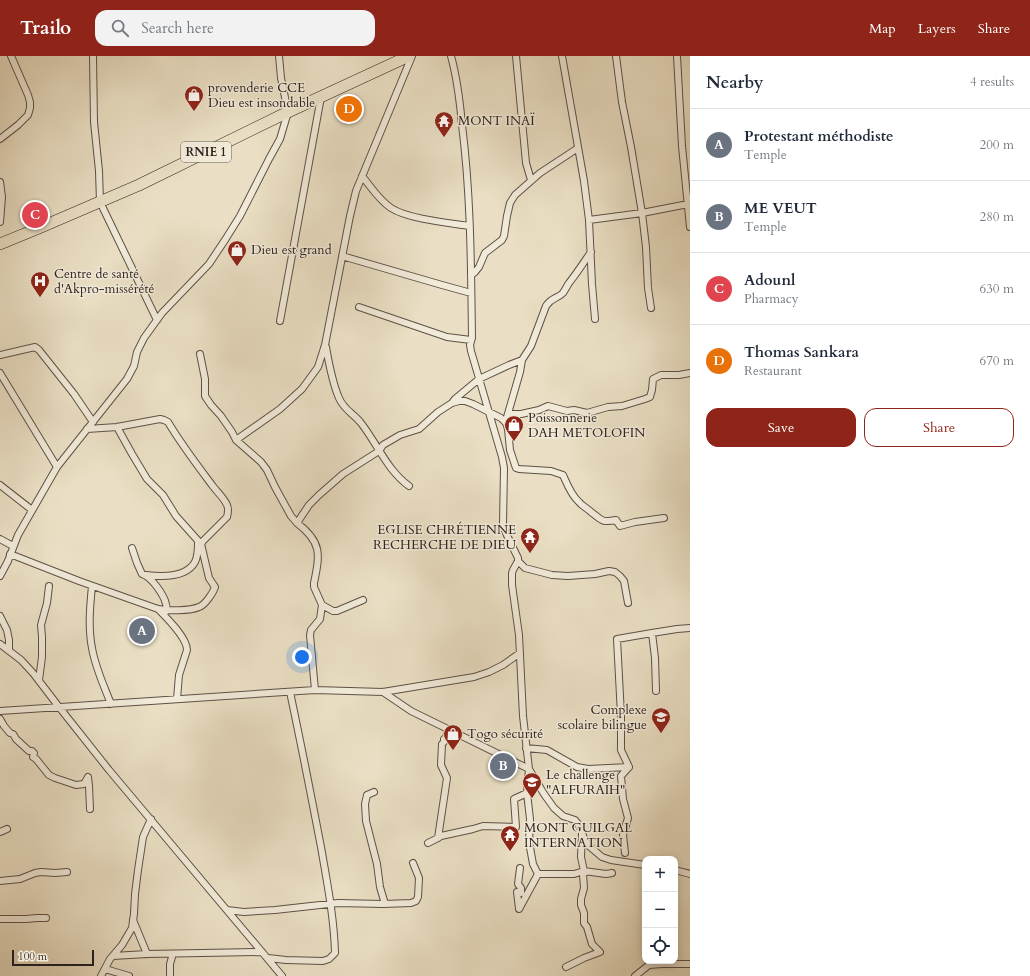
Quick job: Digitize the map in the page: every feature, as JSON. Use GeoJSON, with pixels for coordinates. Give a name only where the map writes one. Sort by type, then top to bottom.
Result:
{"type":"FeatureCollection","features":[{"type":"Feature","properties":{"kind":"highway","name":"RNIE 1"},"geometry":{"type":"LineString","coordinates":[[0,244],[139,185],[288,112],[411,56]]}},
{"type":"Feature","properties":{"kind":"street"},"geometry":{"type":"LineString","coordinates":[[0,139],[28,115],[30,108],[28,95],[11,56]]}},
{"type":"Feature","properties":{"kind":"street"},"geometry":{"type":"LineString","coordinates":[[88,56],[93,59],[94,122],[99,170],[100,202],[157,320]]}},
{"type":"Feature","properties":{"kind":"street"},"geometry":{"type":"LineString","coordinates":[[0,576],[8,561],[18,535],[57,467],[127,378],[134,366],[137,352],[144,338],[157,320],[166,308],[210,264],[240,216],[268,159],[280,139],[288,112],[281,78],[279,56]]}},
{"type":"Feature","properties":{"kind":"street"},"geometry":{"type":"LineString","coordinates":[[236,440],[280,409],[302,389],[318,367],[326,345],[342,256],[356,191],[411,56]]}},
{"type":"Feature","properties":{"kind":"street"},"geometry":{"type":"LineString","coordinates":[[451,56],[460,105],[467,163],[471,275],[470,345],[502,457],[504,468],[504,529],[517,554],[518,561],[525,568],[552,575],[568,576],[595,574],[609,571],[615,572],[624,581],[628,603]]}},
{"type":"Feature","properties":{"kind":"street"},"geometry":{"type":"LineString","coordinates":[[516,56],[526,163],[531,180]]}},
{"type":"Feature","properties":{"kind":"street"},"geometry":{"type":"LineString","coordinates":[[562,56],[589,220],[595,319]]}},
{"type":"Feature","properties":{"kind":"street"},"geometry":{"type":"LineString","coordinates":[[616,56],[622,102],[642,213],[651,308]]}},
{"type":"Feature","properties":{"kind":"street"},"geometry":{"type":"LineString","coordinates":[[677,56],[682,146],[690,227]]}},
{"type":"Feature","properties":{"kind":"street"},"geometry":{"type":"LineString","coordinates":[[280,321],[321,97]]}},
{"type":"Feature","properties":{"kind":"street"},"geometry":{"type":"LineString","coordinates":[[471,275],[479,267],[485,254],[502,240],[510,203],[515,194],[540,173],[578,148]]}},
{"type":"Feature","properties":{"kind":"street"},"geometry":{"type":"LineString","coordinates":[[362,176],[380,198],[396,211],[419,218],[470,226]]}},
{"type":"Feature","properties":{"kind":"street"},"geometry":{"type":"LineString","coordinates":[[0,182],[2,197],[0,222]]}},
{"type":"Feature","properties":{"kind":"street"},"geometry":{"type":"LineString","coordinates":[[589,220],[642,213],[688,204]]}},
{"type":"Feature","properties":{"kind":"street"},"geometry":{"type":"LineString","coordinates":[[591,252],[561,295],[549,301],[531,346],[522,360],[506,423],[510,450],[516,468],[519,470],[551,471],[563,475],[574,497],[601,521],[608,522],[616,520],[620,526],[635,522],[664,518]]}},
{"type":"Feature","properties":{"kind":"street"},"geometry":{"type":"LineString","coordinates":[[342,256],[471,293]]}},
{"type":"Feature","properties":{"kind":"street"},"geometry":{"type":"LineString","coordinates":[[359,307],[447,337],[471,340]]}},
{"type":"Feature","properties":{"kind":"street"},"geometry":{"type":"LineString","coordinates":[[326,345],[335,389],[342,405],[361,423],[392,471],[409,486]]}},
{"type":"Feature","properties":{"kind":"street"},"geometry":{"type":"LineString","coordinates":[[0,355],[35,347],[40,350],[74,394],[93,422]]}},
{"type":"Feature","properties":{"kind":"street"},"geometry":{"type":"LineString","coordinates":[[200,354],[205,396],[228,426],[236,440],[261,462],[267,470],[291,516],[311,536],[318,550],[314,582],[316,592],[322,605],[333,612]]}},
{"type":"Feature","properties":{"kind":"street"},"geometry":{"type":"LineString","coordinates":[[297,523],[309,505],[319,495],[344,474],[379,451],[383,445],[400,435],[419,429],[479,379],[522,360]]}},
{"type":"Feature","properties":{"kind":"street"},"geometry":{"type":"LineString","coordinates":[[318,367],[332,373]]}},
{"type":"Feature","properties":{"kind":"street"},"geometry":{"type":"LineString","coordinates":[[0,373],[57,467]]}},
{"type":"Feature","properties":{"kind":"street"},"geometry":{"type":"LineString","coordinates":[[508,414],[521,414],[539,410],[548,406],[567,411],[574,410],[587,414],[608,407],[622,406],[650,397],[653,379],[662,375],[679,375],[690,373]]}},
{"type":"Feature","properties":{"kind":"street"},"geometry":{"type":"LineString","coordinates":[[452,402],[465,401],[473,404],[506,423]]}},
{"type":"Feature","properties":{"kind":"street"},"geometry":{"type":"LineString","coordinates":[[87,429],[118,427],[153,420],[164,420],[168,422],[218,494],[224,500],[228,509],[226,516],[200,543],[196,560],[190,568],[182,573],[172,575],[146,575]]}},
{"type":"Feature","properties":{"kind":"street"},"geometry":{"type":"LineString","coordinates":[[10,554],[92,586],[158,609],[177,610],[200,607],[211,595],[215,587],[209,578],[200,543],[176,516],[163,495],[147,479],[118,427]]}},
{"type":"Feature","properties":{"kind":"street"},"geometry":{"type":"LineString","coordinates":[[375,443],[383,445]]}},
{"type":"Feature","properties":{"kind":"street"},"geometry":{"type":"LineString","coordinates":[[0,485],[32,510]]}},
{"type":"Feature","properties":{"kind":"street"},"geometry":{"type":"LineString","coordinates":[[0,539],[13,546]]}},
{"type":"Feature","properties":{"kind":"street"},"geometry":{"type":"LineString","coordinates":[[132,548],[142,574],[146,575],[158,589],[166,603],[167,610]]}},
{"type":"Feature","properties":{"kind":"street"},"geometry":{"type":"LineString","coordinates":[[518,561],[513,570],[512,585],[519,635],[523,716],[528,769],[527,794],[530,818],[529,842],[533,864],[538,874]]}},
{"type":"Feature","properties":{"kind":"street"},"geometry":{"type":"LineString","coordinates":[[39,680],[42,657],[41,625],[48,586]]}},
{"type":"Feature","properties":{"kind":"street"},"geometry":{"type":"LineString","coordinates":[[92,586],[90,617],[92,647],[94,659],[111,704]]}},
{"type":"Feature","properties":{"kind":"street"},"geometry":{"type":"LineString","coordinates":[[316,690],[310,635],[312,630],[320,619],[363,600]]}},
{"type":"Feature","properties":{"kind":"street"},"geometry":{"type":"LineString","coordinates":[[320,619],[322,605]]}},
{"type":"Feature","properties":{"kind":"street"},"geometry":{"type":"LineString","coordinates":[[158,609],[184,639],[187,646],[186,656],[179,675],[177,699]]}},
{"type":"Feature","properties":{"kind":"street"},"geometry":{"type":"LineString","coordinates":[[0,616],[7,630],[9,650]]}},
{"type":"Feature","properties":{"kind":"street"},"geometry":{"type":"LineString","coordinates":[[629,767],[621,750],[621,715],[617,639],[690,628]]}},
{"type":"Feature","properties":{"kind":"street"},"geometry":{"type":"LineString","coordinates":[[652,633],[655,658],[656,690]]}},
{"type":"Feature","properties":{"kind":"street"},"geometry":{"type":"LineString","coordinates":[[0,644],[21,660],[39,680],[109,770],[282,976]]}},
{"type":"Feature","properties":{"kind":"street"},"geometry":{"type":"LineString","coordinates":[[0,711],[316,690],[383,692],[474,677],[503,665],[520,653]]}},
{"type":"Feature","properties":{"kind":"street"},"geometry":{"type":"LineString","coordinates":[[268,958],[323,961],[329,959],[335,953],[331,903],[290,692]]}},
{"type":"Feature","properties":{"kind":"street"},"geometry":{"type":"LineString","coordinates":[[383,692],[410,711],[528,769],[554,808],[563,816],[575,820],[589,846],[602,857],[611,860],[642,864]]}},
{"type":"Feature","properties":{"kind":"street"},"geometry":{"type":"LineString","coordinates":[[0,718],[10,733],[13,734],[28,751],[34,752],[32,757],[36,759],[49,775],[76,785],[84,784],[88,777],[90,786],[90,809]]}},
{"type":"Feature","properties":{"kind":"street"},"geometry":{"type":"LineString","coordinates":[[438,838],[447,778],[440,765],[442,744],[446,738],[448,730]]}},
{"type":"Feature","properties":{"kind":"street"},"geometry":{"type":"LineString","coordinates":[[526,748],[547,750],[577,766],[588,769],[629,767]]}},
{"type":"Feature","properties":{"kind":"street"},"geometry":{"type":"LineString","coordinates":[[624,852],[623,834],[628,818],[623,799],[621,776],[629,767]]}},
{"type":"Feature","properties":{"kind":"street"},"geometry":{"type":"LineString","coordinates":[[374,792],[366,795],[366,822],[385,904]]}},
{"type":"Feature","properties":{"kind":"street"},"geometry":{"type":"LineString","coordinates":[[428,843],[441,836],[483,826],[516,827],[514,799],[527,794]]}},
{"type":"Feature","properties":{"kind":"street"},"geometry":{"type":"LineString","coordinates":[[100,976],[127,938],[132,928],[143,837],[150,819]]}},
{"type":"Feature","properties":{"kind":"street"},"geometry":{"type":"LineString","coordinates":[[0,832],[6,829]]}},
{"type":"Feature","properties":{"kind":"street"},"geometry":{"type":"LineString","coordinates":[[566,967],[600,952],[592,944],[587,927],[584,923],[584,913],[581,905],[584,888],[583,874],[585,872],[581,857],[582,833]]}},
{"type":"Feature","properties":{"kind":"street"},"geometry":{"type":"LineString","coordinates":[[227,910],[244,912],[275,910],[331,903],[411,903],[416,901],[418,897],[419,878],[413,863]]}},
{"type":"Feature","properties":{"kind":"street"},"geometry":{"type":"LineString","coordinates":[[520,868],[518,884],[521,888],[521,893],[517,892],[519,909],[538,874]]}},
{"type":"Feature","properties":{"kind":"street"},"geometry":{"type":"LineString","coordinates":[[678,871],[690,874]]}},
{"type":"Feature","properties":{"kind":"street"},"geometry":{"type":"LineString","coordinates":[[0,881],[20,879],[41,872],[67,872]]}},
{"type":"Feature","properties":{"kind":"street"},"geometry":{"type":"LineString","coordinates":[[538,874],[574,874],[585,872],[612,874]]}},
{"type":"Feature","properties":{"kind":"street"},"geometry":{"type":"LineString","coordinates":[[0,919],[26,920],[46,918]]}},
{"type":"Feature","properties":{"kind":"street"},"geometry":{"type":"LineString","coordinates":[[134,920],[147,954]]}},
{"type":"Feature","properties":{"kind":"street"},"geometry":{"type":"LineString","coordinates":[[113,956],[262,952]]}},
{"type":"Feature","properties":{"kind":"street"},"geometry":{"type":"LineString","coordinates":[[170,976],[172,954]]}},
{"type":"Feature","properties":{"kind":"street"},"geometry":{"type":"LineString","coordinates":[[635,976],[649,965],[690,964]]}},
{"type":"Feature","properties":{"kind":"street"},"geometry":{"type":"LineString","coordinates":[[105,969],[129,976]]}},
{"type":"Feature","properties":{"kind":"place","name":"Thomas Sankara"},"geometry":{"type":"Point","coordinates":[349,109]}},
{"type":"Feature","properties":{"kind":"place","name":"provenderie CCE Dieu est insondable"},"geometry":{"type":"Point","coordinates":[194,112]}},
{"type":"Feature","properties":{"kind":"place","name":"MONT INAÏ"},"geometry":{"type":"Point","coordinates":[444,138]}},
{"type":"Feature","properties":{"kind":"place","name":"Adounl"},"geometry":{"type":"Point","coordinates":[35,215]}},
{"type":"Feature","properties":{"kind":"place","name":"Dieu est grand"},"geometry":{"type":"Point","coordinates":[237,267]}},
{"type":"Feature","properties":{"kind":"place","name":"Centre de santé d'Akpro-missérété"},"geometry":{"type":"Point","coordinates":[40,298]}},
{"type":"Feature","properties":{"kind":"place","name":"Poissonnerie DAH METOLOFIN"},"geometry":{"type":"Point","coordinates":[514,442]}},
{"type":"Feature","properties":{"kind":"place","name":"EGLISE CHRÉTIENNE RECHERCHE DE DIEU"},"geometry":{"type":"Point","coordinates":[530,554]}},
{"type":"Feature","properties":{"kind":"place","name":"Protestant méthodiste"},"geometry":{"type":"Point","coordinates":[142,631]}},
{"type":"Feature","properties":{"kind":"place","name":"Complexe scolaire bilingue"},"geometry":{"type":"Point","coordinates":[661,734]}},
{"type":"Feature","properties":{"kind":"place","name":"Togo sécurité"},"geometry":{"type":"Point","coordinates":[453,751]}},
{"type":"Feature","properties":{"kind":"place","name":"ME VEUT"},"geometry":{"type":"Point","coordinates":[503,766]}},
{"type":"Feature","properties":{"kind":"place","name":"Le challenge \"ALFURAIH\""},"geometry":{"type":"Point","coordinates":[532,799]}},
{"type":"Feature","properties":{"kind":"place","name":"MONT GUILGAL INTERNATION"},"geometry":{"type":"Point","coordinates":[510,852]}}]}
